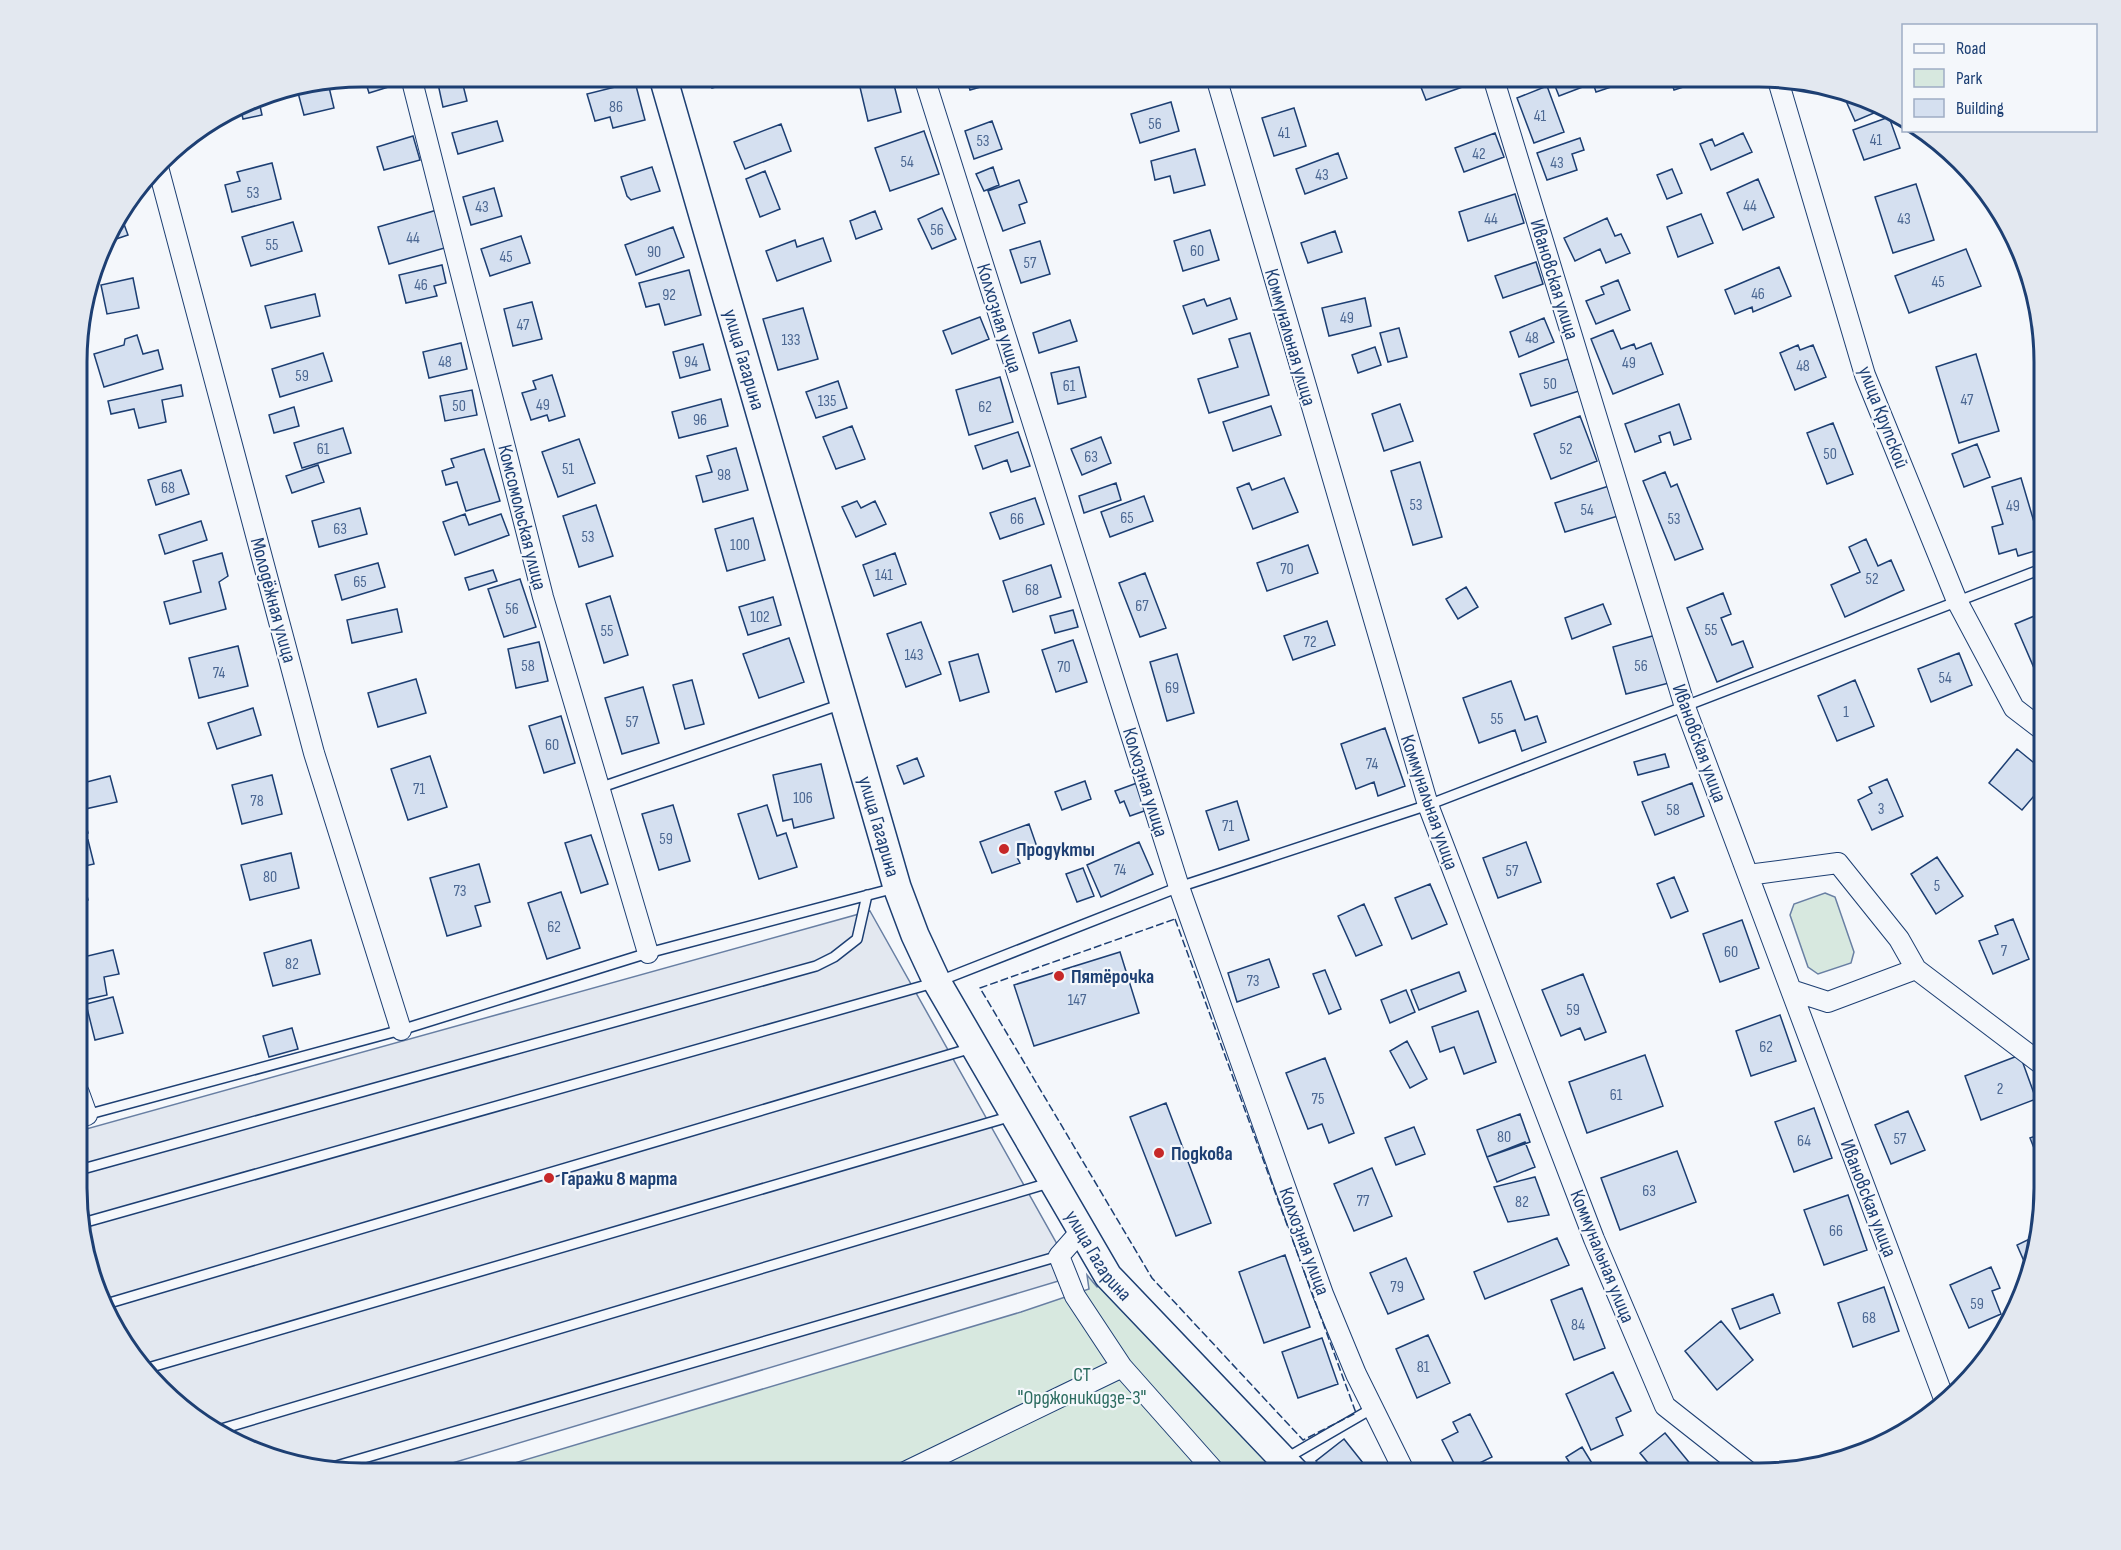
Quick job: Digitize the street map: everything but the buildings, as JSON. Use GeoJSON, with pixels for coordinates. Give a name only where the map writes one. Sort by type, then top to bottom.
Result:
{"type":"FeatureCollection","features":[{"type":"Feature","properties":{"kind":"main road","name":"улица Гагарина"},"geometry":{"type":"LineString","coordinates":[[666,87],[897,887],[915,935],[937,982],[974,1048],[1108,1276],[1286,1463]]}},
{"type":"Feature","properties":{"kind":"street","name":"Комсомольская улица"},"geometry":{"type":"LineString","coordinates":[[414,87],[543,597],[648,953]]}},
{"type":"Feature","properties":{"kind":"street","name":"Колхозная улица"},"geometry":{"type":"LineString","coordinates":[[927,87],[1179,887],[1323,1294],[1356,1374],[1401,1463]]}},
{"type":"Feature","properties":{"kind":"street","name":"Коммунальная улица"},"geometry":{"type":"LineString","coordinates":[[1219,87],[1428,805],[1594,1239],[1665,1406],[1737,1463]]}},
{"type":"Feature","properties":{"kind":"street","name":"Ивановская улица"},"geometry":{"type":"LineString","coordinates":[[1495,87],[1685,707],[1942,1393]]}},
{"type":"Feature","properties":{"kind":"street","name":"улица Крупской"},"geometry":{"type":"LineString","coordinates":[[1780,88],[1865,375],[1957,601],[2014,708],[2034,723]]}},
{"type":"Feature","properties":{"kind":"street","name":"Молодёжная улица"},"geometry":{"type":"LineString","coordinates":[[160,176],[314,753],[401,1030]]}},
{"type":"Feature","properties":{"kind":"street"},"geometry":{"type":"LineString","coordinates":[[1748,875],[1838,862],[1899,939],[1916,969],[2034,1058]]}},
{"type":"Feature","properties":{"kind":"street"},"geometry":{"type":"LineString","coordinates":[[1791,990],[1828,1002],[1916,969]]}},
{"type":"Feature","properties":{"kind":"street"},"geometry":{"type":"LineString","coordinates":[[1081,1231],[1059,1256],[1075,1296],[1122,1367],[1207,1463]]}},
{"type":"Feature","properties":{"kind":"street"},"geometry":{"type":"LineString","coordinates":[[924,1463],[1122,1367]]}},
{"type":"Feature","properties":{"kind":"lane"},"geometry":{"type":"LineString","coordinates":[[89,1221],[937,982],[1179,887],[1428,805],[2034,572]]}},
{"type":"Feature","properties":{"kind":"lane"},"geometry":{"type":"LineString","coordinates":[[599,788],[844,703]]}},
{"type":"Feature","properties":{"kind":"lane"},"geometry":{"type":"LineString","coordinates":[[87,1115],[401,1030],[648,953],[897,887]]}},
{"type":"Feature","properties":{"kind":"lane"},"geometry":{"type":"LineString","coordinates":[[87,1168],[816,966],[834,957],[858,939],[867,895]]}},
{"type":"Feature","properties":{"kind":"lane"},"geometry":{"type":"LineString","coordinates":[[112,1302],[974,1048]]}},
{"type":"Feature","properties":{"kind":"lane"},"geometry":{"type":"LineString","coordinates":[[153,1367],[1014,1115]]}},
{"type":"Feature","properties":{"kind":"lane"},"geometry":{"type":"LineString","coordinates":[[227,1427],[1053,1182]]}},
{"type":"Feature","properties":{"kind":"lane"},"geometry":{"type":"LineString","coordinates":[[349,1462],[1059,1256]]}},
{"type":"Feature","properties":{"kind":"lane"},"geometry":{"type":"LineString","coordinates":[[1296,1463],[1373,1408]]}},
{"type":"Feature","properties":{"kind":"green space"},"geometry":{"type":"Polygon","coordinates":[[[1825,893],[1835,897],[1854,952],[1851,963],[1818,974],[1808,967],[1790,915],[1794,904],[1825,893]]]}},
{"type":"Feature","properties":{"kind":"green space","name":"СТ \"Орджоникидзе-3\""},"geometry":{"type":"Polygon","coordinates":[[[1087,1275],[1097,1287],[1106,1284],[1277,1463],[515,1463],[1021,1312],[1089,1289],[1087,1275]]]}},
{"type":"Feature","properties":{"kind":"shaded area","name":"Гаражи 8 марта"},"geometry":{"type":"Polygon","coordinates":[[[870,911],[1075,1276],[452,1463],[326,1461],[291,1454],[257,1442],[209,1417],[181,1395],[155,1369],[133,1341],[108,1293],[92,1241],[87,1188],[87,1129],[870,911]]]}},
{"type":"Feature","properties":{"kind":"fence"},"geometry":{"type":"LineString","coordinates":[[1175,919],[1356,1413],[1303,1440],[1152,1278],[980,988],[1175,919]]}},
{"type":"Feature","properties":{"kind":"place","name":"Продукты"},"geometry":{"type":"Point","coordinates":[1004,849]}},
{"type":"Feature","properties":{"kind":"place","name":"Пятёрочка"},"geometry":{"type":"Point","coordinates":[1059,976]}},
{"type":"Feature","properties":{"kind":"place","name":"Подкова"},"geometry":{"type":"Point","coordinates":[1159,1153]}},
{"type":"Feature","properties":{"kind":"place","name":"Гаражи 8 марта"},"geometry":{"type":"Point","coordinates":[549,1178]}}]}
